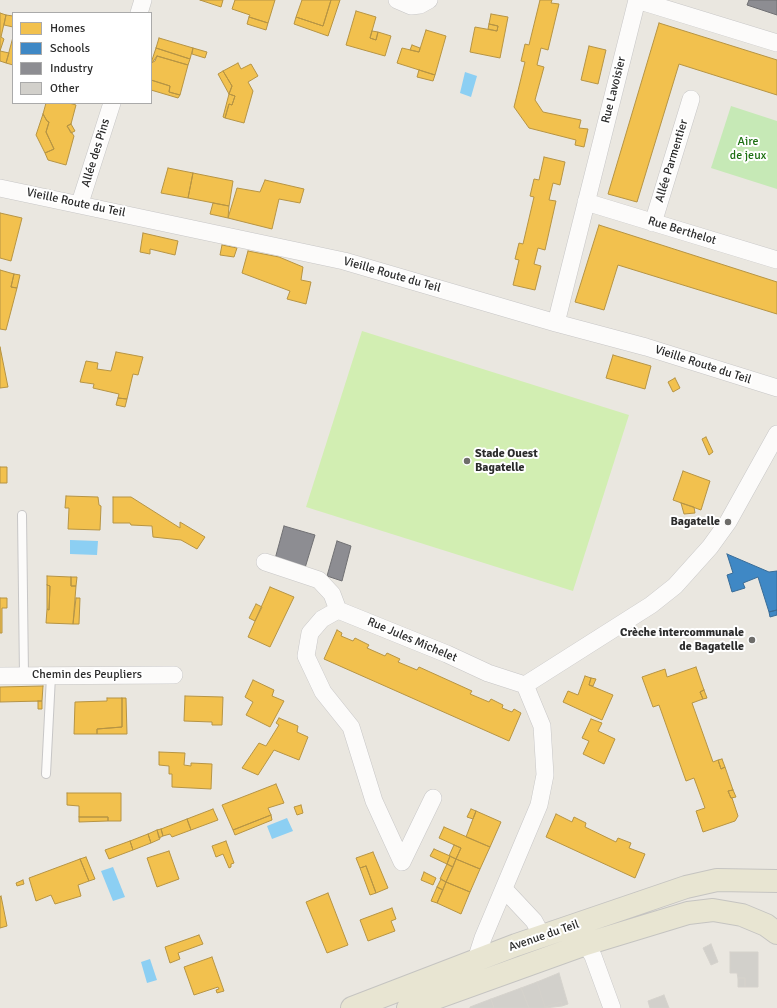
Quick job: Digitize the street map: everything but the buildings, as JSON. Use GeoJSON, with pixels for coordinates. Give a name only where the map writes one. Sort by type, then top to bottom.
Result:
{"type":"FeatureCollection","features":[{"type":"Feature","properties":{"kind":"main road","name":"Avenue du Teil"},"geometry":{"type":"LineString","coordinates":[[352,1008],[542,936],[686,887],[717,880],[740,881]]}},
{"type":"Feature","properties":{"kind":"main road"},"geometry":{"type":"LineString","coordinates":[[740,881],[777,881]]}},
{"type":"Feature","properties":{"kind":"main road"},"geometry":{"type":"LineString","coordinates":[[740,881],[763,888],[777,895]]}},
{"type":"Feature","properties":{"kind":"main road","name":"Avenue du Teil"},"geometry":{"type":"LineString","coordinates":[[408,1008],[586,944],[688,913],[713,910],[742,914],[766,925],[777,933]]}},
{"type":"Feature","properties":{"kind":"street"},"geometry":{"type":"LineString","coordinates":[[139,12],[143,0]]}},
{"type":"Feature","properties":{"kind":"street"},"geometry":{"type":"LineString","coordinates":[[397,0],[411,6],[420,5],[429,0]]}},
{"type":"Feature","properties":{"kind":"street","name":"Rue Lavoisier"},"geometry":{"type":"LineString","coordinates":[[556,323],[636,0],[777,43]]}},
{"type":"Feature","properties":{"kind":"street","name":"Allée Parmentier"},"geometry":{"type":"LineString","coordinates":[[653,223],[691,99]]}},
{"type":"Feature","properties":{"kind":"street","name":"Allée des Pins"},"geometry":{"type":"LineString","coordinates":[[80,203],[112,104]]}},
{"type":"Feature","properties":{"kind":"street","name":"Vieille Route du Teil"},"geometry":{"type":"LineString","coordinates":[[0,188],[80,203],[344,261],[556,323],[646,347],[777,388]]}},
{"type":"Feature","properties":{"kind":"street","name":"Rue Berthelot"},"geometry":{"type":"LineString","coordinates":[[586,202],[777,260]]}},
{"type":"Feature","properties":{"kind":"street"},"geometry":{"type":"LineString","coordinates":[[468,986],[483,938],[539,805],[545,775],[542,726],[525,684],[651,605],[675,586],[710,547],[728,522],[777,434]]}},
{"type":"Feature","properties":{"kind":"street"},"geometry":{"type":"LineString","coordinates":[[265,562],[319,580],[332,594],[338,610],[322,619],[310,633],[306,656],[323,692],[351,727],[374,801],[402,862],[433,798]]}},
{"type":"Feature","properties":{"kind":"street","name":"Rue Jules Michelet"},"geometry":{"type":"LineString","coordinates":[[338,610],[447,654],[488,673],[525,684]]}},
{"type":"Feature","properties":{"kind":"street","name":"Chemin des Peupliers"},"geometry":{"type":"LineString","coordinates":[[0,676],[174,675]]}},
{"type":"Feature","properties":{"kind":"street"},"geometry":{"type":"LineString","coordinates":[[504,889],[534,921],[542,936]]}},
{"type":"Feature","properties":{"kind":"street"},"geometry":{"type":"LineString","coordinates":[[586,944],[593,956],[612,1008]]}},
{"type":"Feature","properties":{"kind":"lane"},"geometry":{"type":"LineString","coordinates":[[22,515],[24,676]]}},
{"type":"Feature","properties":{"kind":"lane"},"geometry":{"type":"LineString","coordinates":[[46,774],[51,676]]}},
{"type":"Feature","properties":{"kind":"green space","name":"Aire de jeux"},"geometry":{"type":"Polygon","coordinates":[[[731,106],[777,121],[777,189],[711,168],[731,106]]]}},
{"type":"Feature","properties":{"kind":"green space","name":"Stade Ouest Bagatelle"},"geometry":{"type":"Polygon","coordinates":[[[362,331],[629,415],[573,591],[306,507],[362,331]]]}},
{"type":"Feature","properties":{"kind":"water"},"geometry":{"type":"Polygon","coordinates":[[[465,72],[477,76],[471,97],[460,93],[465,72]]]}},
{"type":"Feature","properties":{"kind":"water"},"geometry":{"type":"Polygon","coordinates":[[[70,540],[98,541],[97,555],[70,554],[70,540]]]}},
{"type":"Feature","properties":{"kind":"water"},"geometry":{"type":"Polygon","coordinates":[[[287,818],[293,831],[272,839],[267,826],[287,818]]]}},
{"type":"Feature","properties":{"kind":"water"},"geometry":{"type":"Polygon","coordinates":[[[113,867],[125,897],[113,901],[101,871],[113,867]]]}},
{"type":"Feature","properties":{"kind":"water"},"geometry":{"type":"Polygon","coordinates":[[[150,959],[157,980],[147,983],[141,962],[150,959]]]}},
{"type":"Feature","properties":{"kind":"place","name":"Stade Ouest Bagatelle"},"geometry":{"type":"Point","coordinates":[467,461]}},
{"type":"Feature","properties":{"kind":"place","name":"Bagatelle"},"geometry":{"type":"Point","coordinates":[728,522]}},
{"type":"Feature","properties":{"kind":"place","name":"Crèche intercommunale de Bagatelle"},"geometry":{"type":"Point","coordinates":[752,640]}}]}
